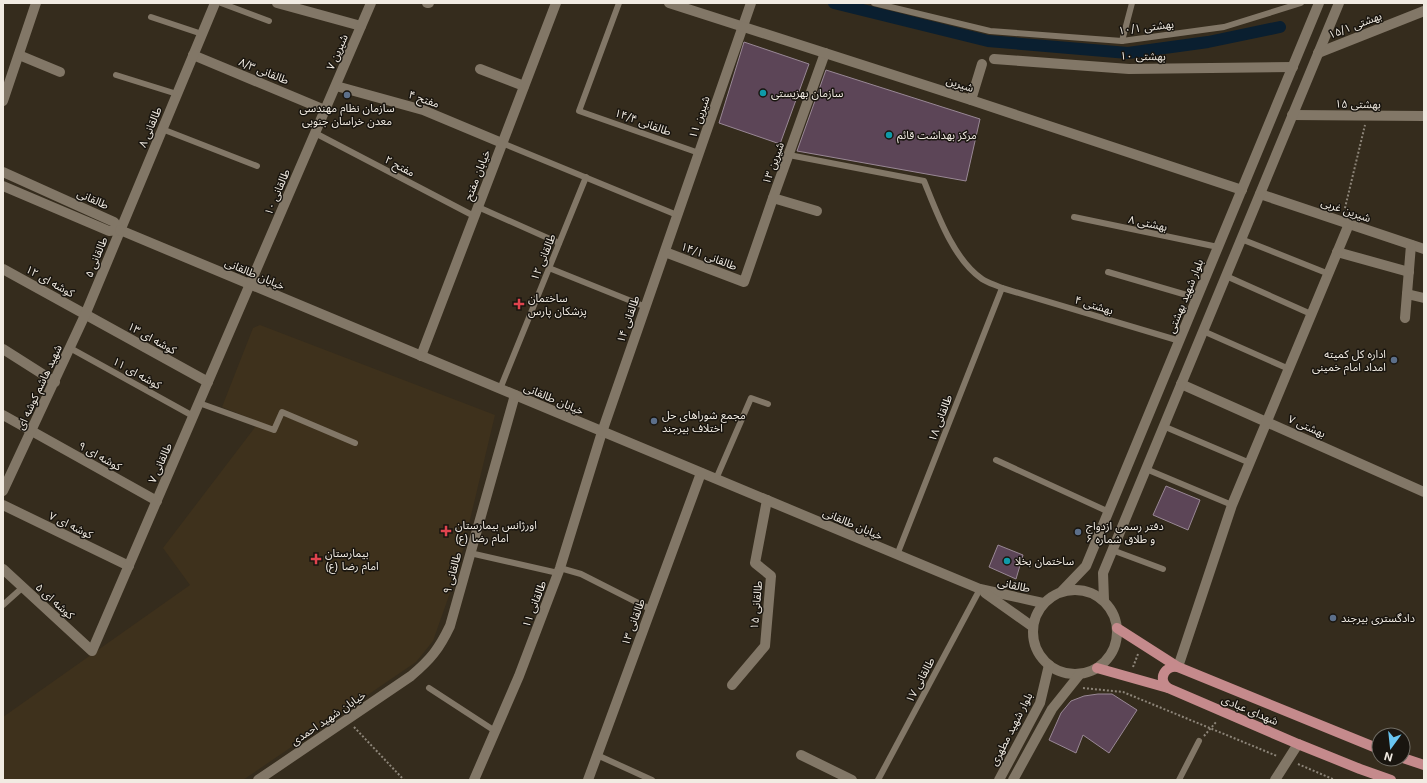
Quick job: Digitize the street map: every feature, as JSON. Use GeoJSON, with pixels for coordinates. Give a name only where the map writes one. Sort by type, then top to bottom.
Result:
{"type":"FeatureCollection","features":[{"type":"Feature","properties":{"kind":"main road","name":"شهدای عبادی"},"geometry":{"type":"LineString","coordinates":[[1117,628],[1178,667],[1371,746]]}},
{"type":"Feature","properties":{"kind":"main road"},"geometry":{"type":"LineString","coordinates":[[1168,688],[1163,683],[1162,679],[1164,672],[1170,667],[1178,667]]}},
{"type":"Feature","properties":{"kind":"main road","name":"شهدای عبادی"},"geometry":{"type":"LineString","coordinates":[[1098,668],[1168,688],[1360,770],[1391,780]]}},
{"type":"Feature","properties":{"kind":"main road"},"geometry":{"type":"LineString","coordinates":[[1411,761],[1424,765]]}},
{"type":"Feature","properties":{"kind":"street"},"geometry":{"type":"LineString","coordinates":[[3,101],[36,3]]}},
{"type":"Feature","properties":{"kind":"street","name":"طالقانی ۸"},"geometry":{"type":"LineString","coordinates":[[120,230],[215,3]]}},
{"type":"Feature","properties":{"kind":"street"},"geometry":{"type":"LineString","coordinates":[[277,3],[361,26]]}},
{"type":"Feature","properties":{"kind":"street","name":"شیرین ۷"},"geometry":{"type":"LineString","coordinates":[[325,110],[371,3]]}},
{"type":"Feature","properties":{"kind":"street","name":"خیابان مفتح"},"geometry":{"type":"LineString","coordinates":[[421,356],[556,3]]}},
{"type":"Feature","properties":{"kind":"street","name":"شیرین"},"geometry":{"type":"LineString","coordinates":[[669,3],[971,100],[1242,190]]}},
{"type":"Feature","properties":{"kind":"street","name":"شیرین ۱۱"},"geometry":{"type":"LineString","coordinates":[[678,215],[751,3]]}},
{"type":"Feature","properties":{"kind":"street","name":"بلوار شهید بهشتی"},"geometry":{"type":"LineString","coordinates":[[1062,591],[1086,566],[1319,3]]}},
{"type":"Feature","properties":{"kind":"street"},"geometry":{"type":"LineString","coordinates":[[1104,600],[1103,573],[1112,550],[1339,3]]}},
{"type":"Feature","properties":{"kind":"street","name":"بهشتی ۱۵/۱"},"geometry":{"type":"LineString","coordinates":[[1318,53],[1424,11]]}},
{"type":"Feature","properties":{"kind":"street","name":"شیرین ۱۳"},"geometry":{"type":"LineString","coordinates":[[744,282],[825,53]]}},
{"type":"Feature","properties":{"kind":"street"},"geometry":{"type":"LineString","coordinates":[[18,55],[60,72]]}},
{"type":"Feature","properties":{"kind":"street","name":"طالقانی ۸/۳"},"geometry":{"type":"LineString","coordinates":[[193,56],[325,110]]}},
{"type":"Feature","properties":{"kind":"street","name":"بهشتی ۱۰"},"geometry":{"type":"LineString","coordinates":[[994,58],[1129,69],[1293,67]]}},
{"type":"Feature","properties":{"kind":"street"},"geometry":{"type":"LineString","coordinates":[[971,100],[982,64]]}},
{"type":"Feature","properties":{"kind":"street"},"geometry":{"type":"LineString","coordinates":[[480,69],[524,86]]}},
{"type":"Feature","properties":{"kind":"street","name":"مفتح ۴"},"geometry":{"type":"LineString","coordinates":[[336,86],[423,110],[502,143]]}},
{"type":"Feature","properties":{"kind":"street","name":"طالقانی ۱۰"},"geometry":{"type":"LineString","coordinates":[[250,285],[325,110]]}},
{"type":"Feature","properties":{"kind":"street","name":"بهشتی ۱۵"},"geometry":{"type":"LineString","coordinates":[[1292,115],[1424,116]]}},
{"type":"Feature","properties":{"kind":"street","name":"طالقانی"},"geometry":{"type":"LineString","coordinates":[[3,172],[114,222],[120,230]]}},
{"type":"Feature","properties":{"kind":"street","name":"طالقانی"},"geometry":{"type":"LineString","coordinates":[[3,186],[109,231],[120,230]]}},
{"type":"Feature","properties":{"kind":"street","name":"شیرین غربی"},"geometry":{"type":"LineString","coordinates":[[1260,194],[1424,249]]}},
{"type":"Feature","properties":{"kind":"street"},"geometry":{"type":"LineString","coordinates":[[773,198],[817,211]]}},
{"type":"Feature","properties":{"kind":"street","name":"طالقانی ۱۴"},"geometry":{"type":"LineString","coordinates":[[602,432],[678,215]]}},
{"type":"Feature","properties":{"kind":"street"},"geometry":{"type":"LineString","coordinates":[[1178,667],[1232,505],[1312,314],[1337,252],[1346,223]]}},
{"type":"Feature","properties":{"kind":"street","name":"خیابان طالقانی"},"geometry":{"type":"LineString","coordinates":[[120,230],[980,589]]}},
{"type":"Feature","properties":{"kind":"street","name":"طالقانی ۵"},"geometry":{"type":"LineString","coordinates":[[85,315],[120,230]]}},
{"type":"Feature","properties":{"kind":"street"},"geometry":{"type":"LineString","coordinates":[[1404,318],[1411,245]]}},
{"type":"Feature","properties":{"kind":"street","name":"طالقانی ۱۴/۱"},"geometry":{"type":"LineString","coordinates":[[665,252],[744,282]]}},
{"type":"Feature","properties":{"kind":"street"},"geometry":{"type":"LineString","coordinates":[[1337,252],[1409,272]]}},
{"type":"Feature","properties":{"kind":"street","name":"کوشه ای ۱۲"},"geometry":{"type":"LineString","coordinates":[[3,269],[85,315]]}},
{"type":"Feature","properties":{"kind":"street","name":"طالقانی ۷"},"geometry":{"type":"LineString","coordinates":[[92,651],[250,285]]}},
{"type":"Feature","properties":{"kind":"street"},"geometry":{"type":"LineString","coordinates":[[1407,294],[1424,298]]}},
{"type":"Feature","properties":{"kind":"street","name":"شهید هاشم کوشه ای"},"geometry":{"type":"LineString","coordinates":[[3,491],[85,315]]}},
{"type":"Feature","properties":{"kind":"street","name":"کوشه ای ۱۳"},"geometry":{"type":"LineString","coordinates":[[85,315],[208,382]]}},
{"type":"Feature","properties":{"kind":"street"},"geometry":{"type":"LineString","coordinates":[[3,349],[55,382]]}},
{"type":"Feature","properties":{"kind":"street","name":"بهشتی ۷"},"geometry":{"type":"LineString","coordinates":[[1181,384],[1424,492]]}},
{"type":"Feature","properties":{"kind":"street","name":"طالقانی ۹"},"geometry":{"type":"LineString","coordinates":[[411,676],[426,664],[441,645],[450,626],[516,395]]}},
{"type":"Feature","properties":{"kind":"street","name":"کوشه ای ۹"},"geometry":{"type":"LineString","coordinates":[[3,415],[157,501]]}},
{"type":"Feature","properties":{"kind":"street","name":"طالقانی ۱۱"},"geometry":{"type":"LineString","coordinates":[[474,780],[519,676],[559,570],[602,432]]}},
{"type":"Feature","properties":{"kind":"street","name":"طالقانی ۱۳"},"geometry":{"type":"LineString","coordinates":[[588,780],[701,473]]}},
{"type":"Feature","properties":{"kind":"street","name":"طالقانی ۱۵"},"geometry":{"type":"LineString","coordinates":[[732,685],[765,646],[771,576],[754,563],[767,500]]}},
{"type":"Feature","properties":{"kind":"street","name":"کوشه ای ۷"},"geometry":{"type":"LineString","coordinates":[[3,505],[128,566]]}},
{"type":"Feature","properties":{"kind":"street","name":"کوشه ای ۵"},"geometry":{"type":"LineString","coordinates":[[3,569],[92,651]]}},
{"type":"Feature","properties":{"kind":"street"},"geometry":{"type":"LineString","coordinates":[[980,589],[1033,627]]}},
{"type":"Feature","properties":{"kind":"street","name":"طالقانی"},"geometry":{"type":"LineString","coordinates":[[980,589],[1043,603]]}},
{"type":"Feature","properties":{"kind":"street"},"geometry":{"type":"LineString","coordinates":[[1073,589],[1084,590],[1095,594],[1104,600],[1115,618],[1117,628],[1117,639],[1113,651],[1106,660],[1098,668],[1080,674],[1058,671],[1049,665],[1036,648],[1033,638],[1033,627],[1036,614],[1043,603],[1062,591],[1073,589]]}},
{"type":"Feature","properties":{"kind":"street","name":"بلوار شهید مطهری"},"geometry":{"type":"LineString","coordinates":[[999,780],[1040,703],[1049,665]]}},
{"type":"Feature","properties":{"kind":"street"},"geometry":{"type":"LineString","coordinates":[[1014,780],[1052,710],[1080,674]]}},
{"type":"Feature","properties":{"kind":"street","name":"خیابان شهید احمدی"},"geometry":{"type":"LineString","coordinates":[[258,780],[411,676]]}},
{"type":"Feature","properties":{"kind":"street"},"geometry":{"type":"LineString","coordinates":[[1276,780],[1298,744]]}},
{"type":"Feature","properties":{"kind":"street"},"geometry":{"type":"LineString","coordinates":[[801,755],[852,780]]}},
{"type":"Feature","properties":{"kind":"lane"},"geometry":{"type":"LineString","coordinates":[[220,3],[269,21]]}},
{"type":"Feature","properties":{"kind":"lane","name":"طالقانی ۱۴/۴"},"geometry":{"type":"LineString","coordinates":[[619,3],[579,111],[699,153]]}},
{"type":"Feature","properties":{"kind":"lane","name":"بهشتی ۱۰/۱"},"geometry":{"type":"LineString","coordinates":[[874,3],[990,31],[1122,41],[1224,27],[1301,3]]}},
{"type":"Feature","properties":{"kind":"lane"},"geometry":{"type":"LineString","coordinates":[[1122,41],[1132,3]]}},
{"type":"Feature","properties":{"kind":"lane"},"geometry":{"type":"LineString","coordinates":[[151,17],[202,34]]}},
{"type":"Feature","properties":{"kind":"lane"},"geometry":{"type":"LineString","coordinates":[[116,76],[177,94]]}},
{"type":"Feature","properties":{"kind":"lane"},"geometry":{"type":"LineString","coordinates":[[162,129],[256,166]]}},
{"type":"Feature","properties":{"kind":"lane","name":"مفتح ۲"},"geometry":{"type":"LineString","coordinates":[[316,133],[476,212],[559,243]]}},
{"type":"Feature","properties":{"kind":"lane"},"geometry":{"type":"LineString","coordinates":[[502,143],[678,215]]}},
{"type":"Feature","properties":{"kind":"lane","name":"بهشتی ۴"},"geometry":{"type":"LineString","coordinates":[[789,154],[924,181],[942,225],[964,261],[982,279],[1002,288],[1180,341]]}},
{"type":"Feature","properties":{"kind":"lane","name":"طالقانی ۱۲"},"geometry":{"type":"LineString","coordinates":[[500,389],[586,177]]}},
{"type":"Feature","properties":{"kind":"lane","name":"بهشتی ۸"},"geometry":{"type":"LineString","coordinates":[[1074,218],[1218,247]]}},
{"type":"Feature","properties":{"kind":"lane"},"geometry":{"type":"LineString","coordinates":[[1241,239],[1328,274]]}},
{"type":"Feature","properties":{"kind":"lane"},"geometry":{"type":"LineString","coordinates":[[550,268],[646,307]]}},
{"type":"Feature","properties":{"kind":"lane"},"geometry":{"type":"LineString","coordinates":[[1108,272],[1197,298]]}},
{"type":"Feature","properties":{"kind":"lane"},"geometry":{"type":"LineString","coordinates":[[1226,276],[1312,314]]}},
{"type":"Feature","properties":{"kind":"lane","name":"طالقانی ۱۸"},"geometry":{"type":"LineString","coordinates":[[897,555],[1002,288]]}},
{"type":"Feature","properties":{"kind":"lane"},"geometry":{"type":"LineString","coordinates":[[1203,331],[1289,369]]}},
{"type":"Feature","properties":{"kind":"lane","name":"کوشه ای ۱۱"},"geometry":{"type":"LineString","coordinates":[[70,348],[194,416]]}},
{"type":"Feature","properties":{"kind":"lane"},"geometry":{"type":"LineString","coordinates":[[716,479],[751,398],[768,404]]}},
{"type":"Feature","properties":{"kind":"lane"},"geometry":{"type":"LineString","coordinates":[[199,403],[274,430],[282,412],[355,443]]}},
{"type":"Feature","properties":{"kind":"lane"},"geometry":{"type":"LineString","coordinates":[[1163,426],[1250,463]]}},
{"type":"Feature","properties":{"kind":"lane"},"geometry":{"type":"LineString","coordinates":[[996,460],[1109,512]]}},
{"type":"Feature","properties":{"kind":"lane"},"geometry":{"type":"LineString","coordinates":[[1146,469],[1232,505]]}},
{"type":"Feature","properties":{"kind":"lane"},"geometry":{"type":"LineString","coordinates":[[1112,550],[1163,569]]}},
{"type":"Feature","properties":{"kind":"lane"},"geometry":{"type":"LineString","coordinates":[[470,553],[581,574],[650,609]]}},
{"type":"Feature","properties":{"kind":"lane"},"geometry":{"type":"LineString","coordinates":[[3,605],[22,588]]}},
{"type":"Feature","properties":{"kind":"lane","name":"طالقانی ۱۷"},"geometry":{"type":"LineString","coordinates":[[878,780],[980,589]]}},
{"type":"Feature","properties":{"kind":"lane"},"geometry":{"type":"LineString","coordinates":[[429,688],[495,732]]}},
{"type":"Feature","properties":{"kind":"lane"},"geometry":{"type":"LineString","coordinates":[[1179,780],[1199,741]]}},
{"type":"Feature","properties":{"kind":"lane"},"geometry":{"type":"LineString","coordinates":[[597,755],[652,780]]}},
{"type":"Feature","properties":{"kind":"path"},"geometry":{"type":"LineString","coordinates":[[1346,223],[1367,116]]}},
{"type":"Feature","properties":{"kind":"path"},"geometry":{"type":"LineString","coordinates":[[1069,687],[1123,692],[1335,780]]}},
{"type":"Feature","properties":{"kind":"path"},"geometry":{"type":"LineString","coordinates":[[1199,741],[1224,712]]}},
{"type":"Feature","properties":{"kind":"path"},"geometry":{"type":"LineString","coordinates":[[347,720],[404,780]]}},
{"type":"Feature","properties":{"kind":"shaded area","name":"بیمارستان امام رضا (ع)"},"geometry":{"type":"Polygon","coordinates":[[[260,325],[495,415],[458,570],[433,641],[416,662],[243,780],[3,780],[3,717],[190,585],[163,548],[259,422],[222,407],[253,328],[260,325]]]}},
{"type":"Feature","properties":{"kind":"building","name":"سازمان بهزیستی"},"geometry":{"type":"Polygon","coordinates":[[[744,42],[809,64],[780,144],[719,123],[744,42]]]}},
{"type":"Feature","properties":{"kind":"building","name":"مرکز بهداشت قائم"},"geometry":{"type":"Polygon","coordinates":[[[826,70],[980,119],[966,181],[797,151],[826,70]]]}},
{"type":"Feature","properties":{"kind":"building"},"geometry":{"type":"Polygon","coordinates":[[[1166,486],[1200,500],[1188,530],[1153,515],[1166,486]]]}},
{"type":"Feature","properties":{"kind":"building","name":"ساختمان بخلا"},"geometry":{"type":"Polygon","coordinates":[[[998,545],[1023,555],[1016,579],[989,567],[998,545]]]}},
{"type":"Feature","properties":{"kind":"building"},"geometry":{"type":"Polygon","coordinates":[[[1112,694],[1137,710],[1109,753],[1083,735],[1076,753],[1049,740],[1061,713],[1071,701],[1084,696],[1112,694]]]}},
{"type":"Feature","properties":{"kind":"waterway"},"geometry":{"type":"LineString","coordinates":[[834,3],[988,41],[1128,53],[1208,42],[1280,27]]}},
{"type":"Feature","properties":{"kind":"place","name":"سازمان بهزیستی"},"geometry":{"type":"Point","coordinates":[763,93]}},
{"type":"Feature","properties":{"kind":"place","name":"سازمان نظام مهندسی معدن خراسان جنوبی"},"geometry":{"type":"Point","coordinates":[347,95]}},
{"type":"Feature","properties":{"kind":"place","name":"مرکز بهداشت قائم"},"geometry":{"type":"Point","coordinates":[889,135]}},
{"type":"Feature","properties":{"kind":"place","name":"ساختمان پزشکان پارس"},"geometry":{"type":"Point","coordinates":[519,304]}},
{"type":"Feature","properties":{"kind":"place","name":"اداره کل کمیته امداد امام خمینی"},"geometry":{"type":"Point","coordinates":[1394,360]}},
{"type":"Feature","properties":{"kind":"place","name":"مجمع شوراهای حل اختلاف بیرجند"},"geometry":{"type":"Point","coordinates":[654,421]}},
{"type":"Feature","properties":{"kind":"place","name":"اورژانس بیمارستان امام رضا (ع)"},"geometry":{"type":"Point","coordinates":[446,531]}},
{"type":"Feature","properties":{"kind":"place","name":"دفتر رسمی ازدواج و طلاق شماره ۶"},"geometry":{"type":"Point","coordinates":[1078,532]}},
{"type":"Feature","properties":{"kind":"place","name":"بیمارستان امام رضا (ع)"},"geometry":{"type":"Point","coordinates":[316,559]}},
{"type":"Feature","properties":{"kind":"place","name":"ساختمان بخلا"},"geometry":{"type":"Point","coordinates":[1007,561]}},
{"type":"Feature","properties":{"kind":"place","name":"دادگستری بیرجند"},"geometry":{"type":"Point","coordinates":[1333,618]}}]}
